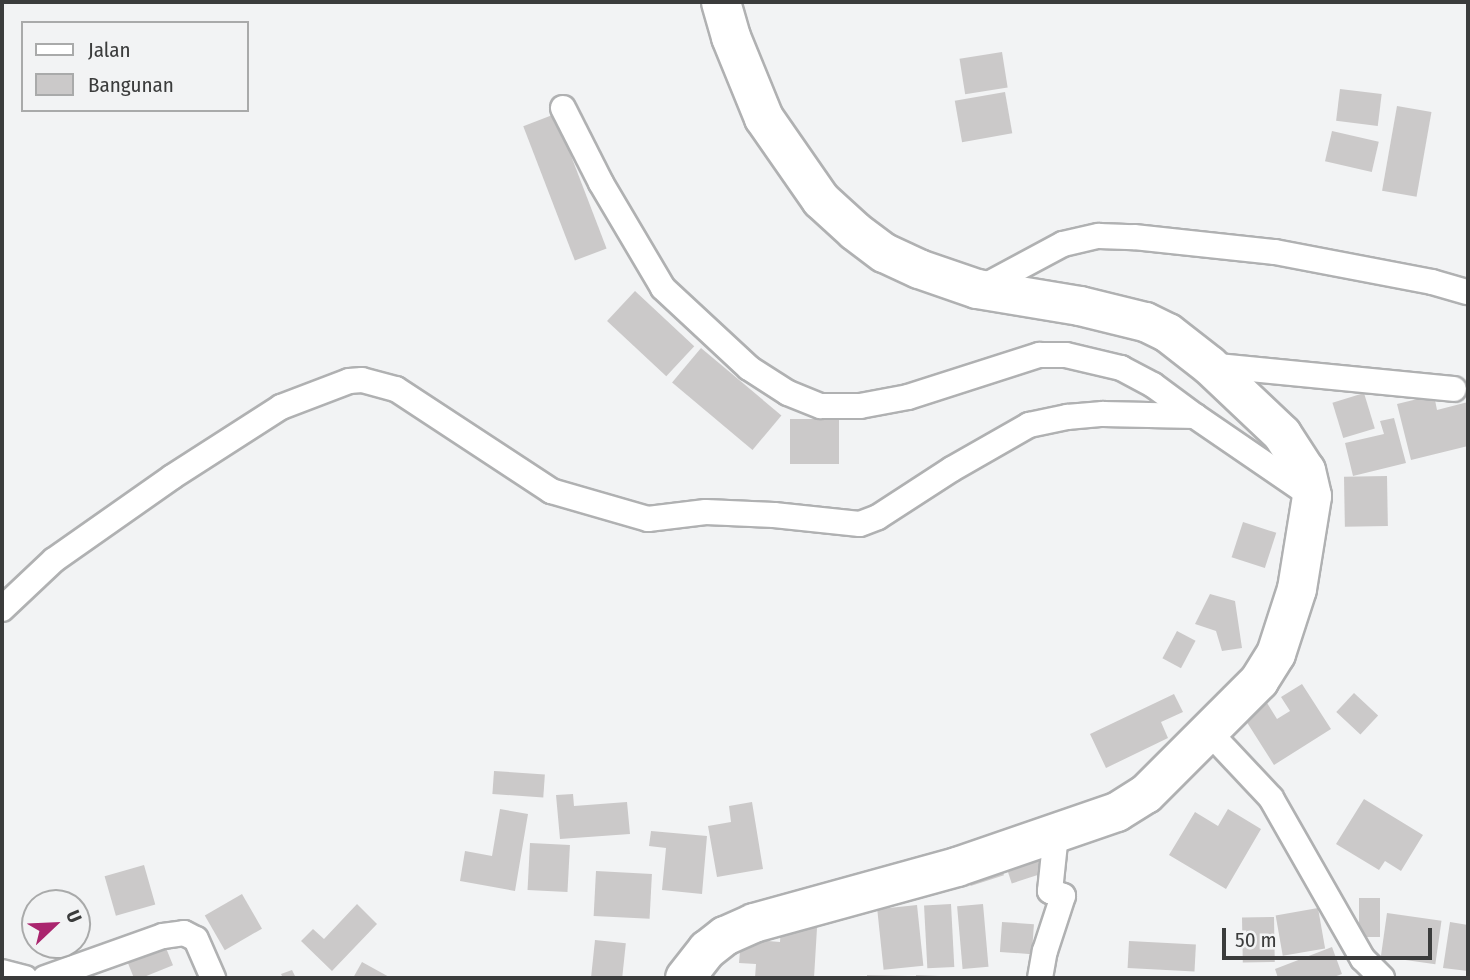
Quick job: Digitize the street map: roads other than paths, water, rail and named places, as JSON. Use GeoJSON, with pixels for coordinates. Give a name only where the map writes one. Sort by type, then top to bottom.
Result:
{"type":"FeatureCollection","features":[{"type":"Feature","properties":{"kind":"main road"},"geometry":{"type":"LineString","coordinates":[[685,978],[701,957],[724,936],[754,923],[957,867],[1117,812],[1146,794],[1259,681],[1276,654],[1297,589],[1312,496],[1306,471],[1282,434],[1209,365],[1168,333],[1145,322],[1080,306],[977,289],[884,253],[821,200],[764,118],[731,37],[721,2]]}},
{"type":"Feature","properties":{"kind":"street"},"geometry":{"type":"LineString","coordinates":[[563,108],[601,183],[663,288],[749,368],[788,393],[821,406],[860,406],[908,397],[1039,355],[1066,355],[1121,368],[1153,385],[1312,496]]}},
{"type":"Feature","properties":{"kind":"street"},"geometry":{"type":"LineString","coordinates":[[977,289],[1063,244],[1099,236],[1135,237],[1275,252],[1432,282],[1468,292]]}},
{"type":"Feature","properties":{"kind":"street"},"geometry":{"type":"LineString","coordinates":[[1209,365],[1454,389]]}},
{"type":"Feature","properties":{"kind":"street"},"geometry":{"type":"LineString","coordinates":[[2,609],[54,560],[173,477],[281,407],[349,381],[362,380],[396,389],[551,491],[648,519],[706,512],[774,515],[860,524],[878,517],[952,469],[1029,425],[1067,416],[1103,414],[1195,416]]}},
{"type":"Feature","properties":{"kind":"street"},"geometry":{"type":"LineString","coordinates":[[1209,732],[1271,798],[1363,960],[1381,978]]}},
{"type":"Feature","properties":{"kind":"street"},"geometry":{"type":"LineString","coordinates":[[1040,978],[1045,951],[1063,896],[1050,891],[1056,834]]}},
{"type":"Feature","properties":{"kind":"street"},"geometry":{"type":"LineString","coordinates":[[46,978],[163,936],[184,933],[196,939],[213,978]]}},
{"type":"Feature","properties":{"kind":"street"},"geometry":{"type":"LineString","coordinates":[[2,972],[25,978]]}}]}
